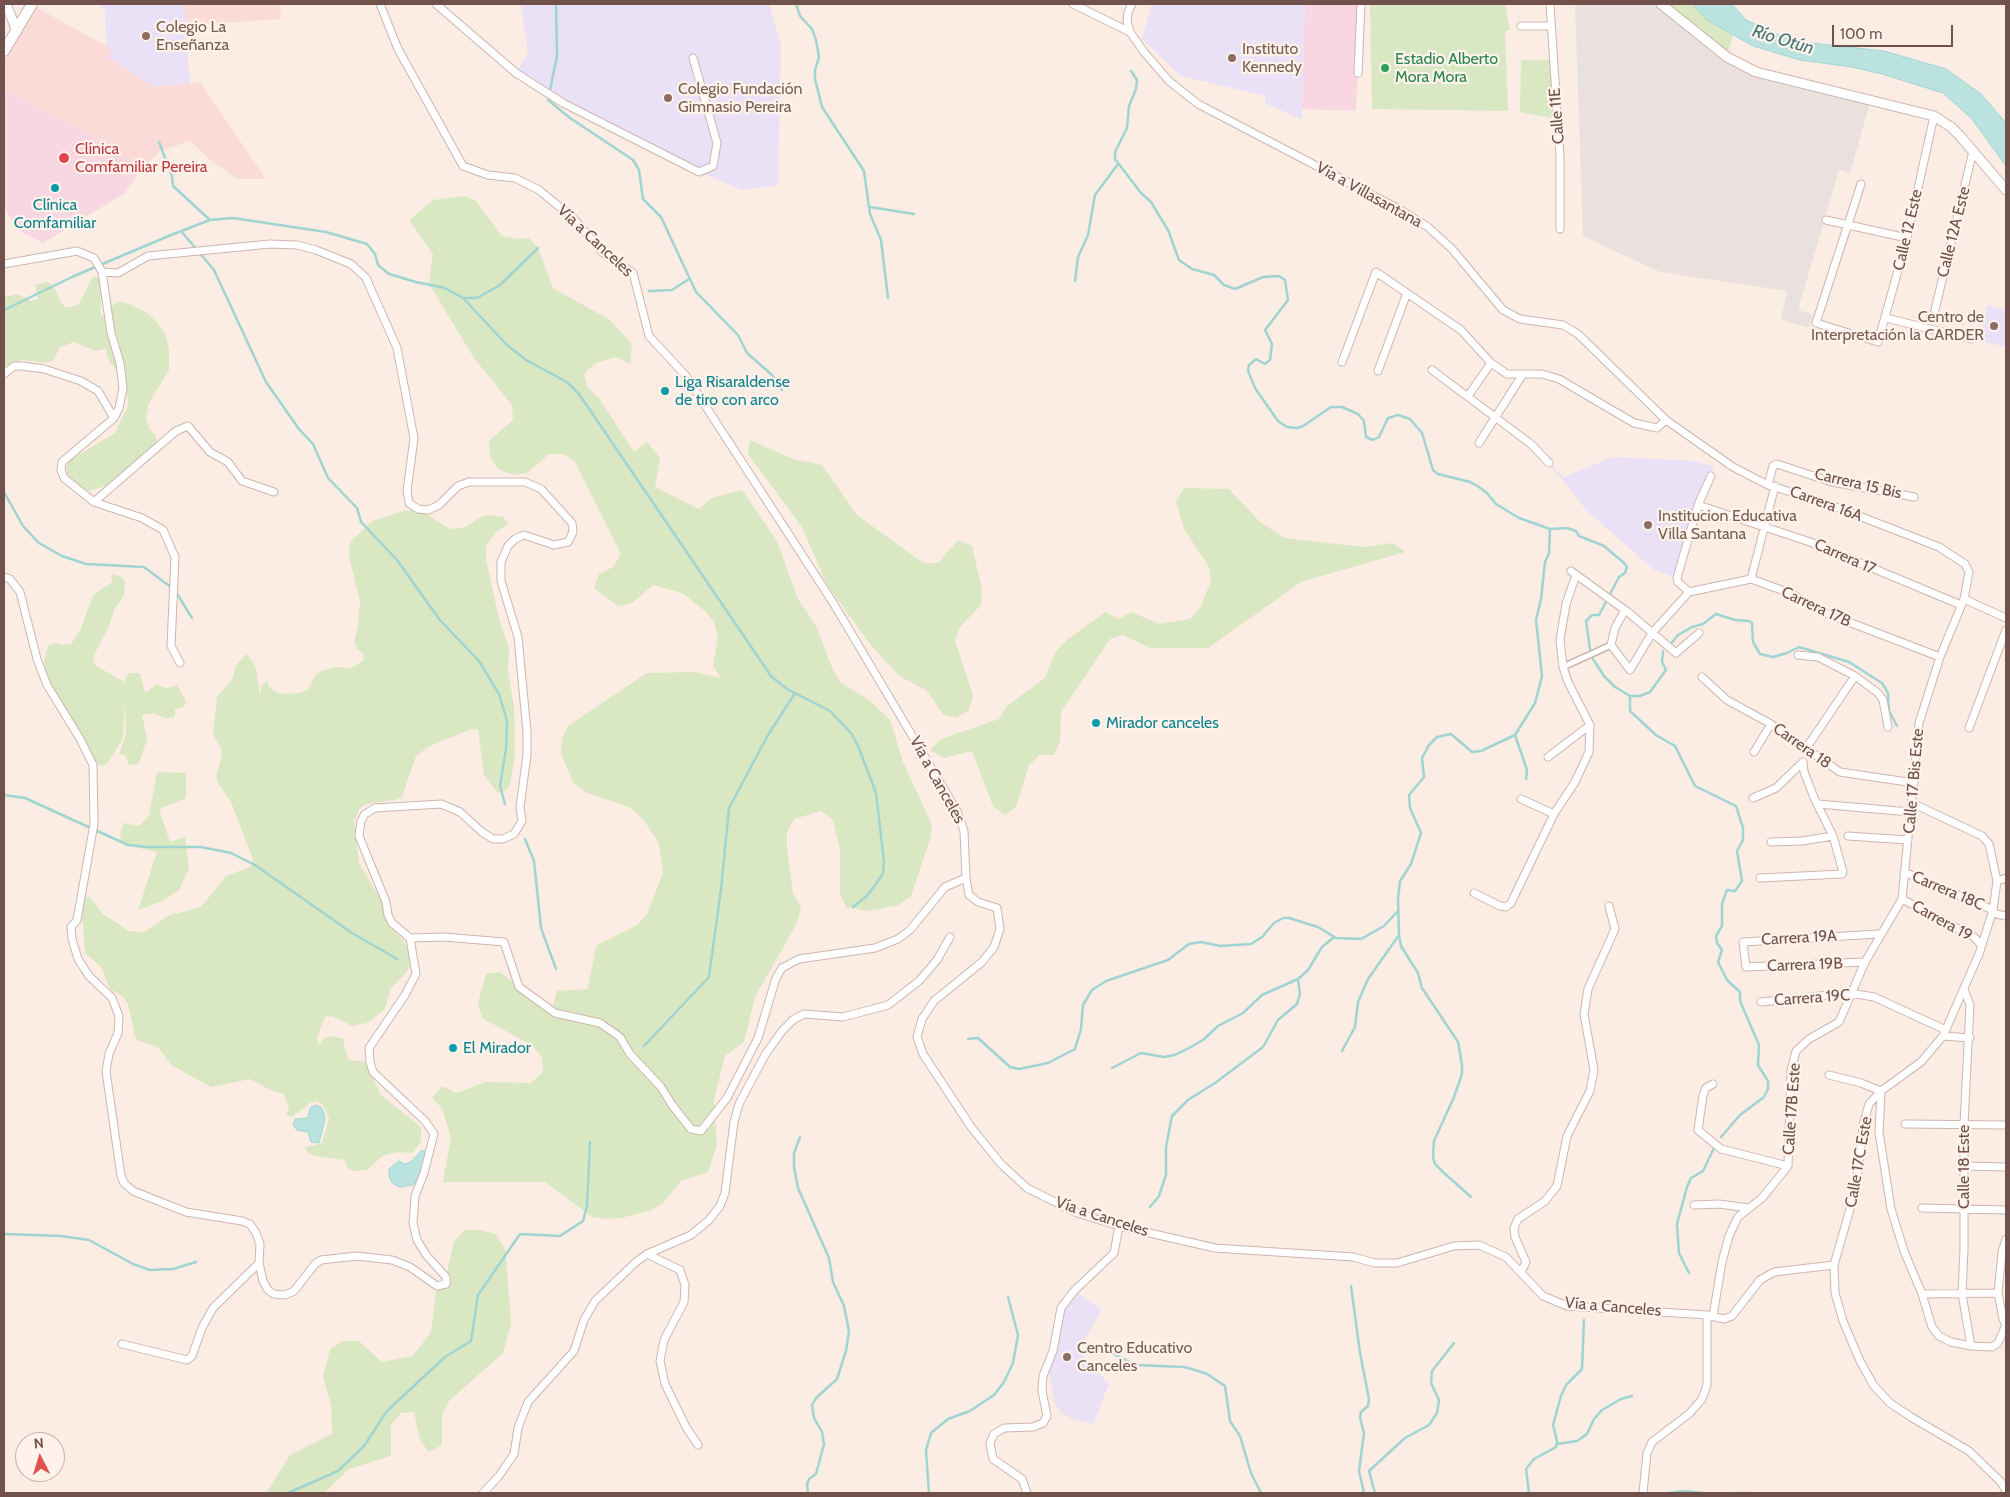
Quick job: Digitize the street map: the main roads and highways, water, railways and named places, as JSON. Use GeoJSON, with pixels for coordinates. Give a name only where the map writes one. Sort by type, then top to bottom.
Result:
{"type":"FeatureCollection","features":[{"type":"Feature","properties":{"kind":"main road"},"geometry":{"type":"LineString","coordinates":[[4,51],[32,4]]}},
{"type":"Feature","properties":{"kind":"water","name":"Río Otún"},"geometry":{"type":"Polygon","coordinates":[[[1692,4],[1732,4],[1746,20],[1793,41],[1884,51],[1946,69],[1981,94],[2006,123],[2006,166],[1972,119],[1943,93],[1882,74],[1852,67],[1800,60],[1753,46],[1707,20],[1692,4]]]}},
{"type":"Feature","properties":{"kind":"water"},"geometry":{"type":"Polygon","coordinates":[[[316,1105],[322,1108],[325,1119],[319,1143],[311,1142],[308,1132],[297,1130],[293,1125],[295,1119],[308,1118],[310,1108],[316,1105]]]}},
{"type":"Feature","properties":{"kind":"water"},"geometry":{"type":"Polygon","coordinates":[[[421,1151],[428,1151],[418,1178],[413,1185],[400,1187],[392,1183],[389,1169],[399,1161],[404,1164],[411,1162],[421,1151]]]}},
{"type":"Feature","properties":{"kind":"waterway"},"geometry":{"type":"LineString","coordinates":[[556,4],[557,56],[548,100],[570,118],[633,160],[639,170],[643,199],[661,217],[696,292],[738,335],[747,353],[772,375],[782,390]]}},
{"type":"Feature","properties":{"kind":"waterway"},"geometry":{"type":"LineString","coordinates":[[796,4],[800,16],[812,29],[816,40],[819,57],[815,70],[815,79],[822,107],[864,171],[870,214],[881,240],[888,298]]}},
{"type":"Feature","properties":{"kind":"waterway"},"geometry":{"type":"LineString","coordinates":[[1131,71],[1137,80],[1136,89],[1129,106],[1127,128],[1115,152],[1115,159],[1141,193],[1151,202],[1168,230],[1179,260],[1192,269],[1214,275],[1224,285],[1235,289],[1263,277],[1279,276],[1285,280],[1288,300],[1265,330],[1272,344],[1270,360],[1265,364],[1256,359],[1249,365],[1248,371],[1255,388],[1278,421],[1287,427],[1297,428],[1331,407],[1342,407],[1358,414],[1364,421],[1366,437],[1373,440],[1379,437],[1388,418],[1398,415],[1410,419],[1422,433],[1433,470],[1438,474],[1470,482],[1487,493],[1496,504],[1519,518],[1550,529],[1567,528],[1576,531],[1579,536],[1604,546],[1624,563],[1627,567],[1625,573],[1619,577],[1599,615],[1592,615],[1586,621],[1591,656],[1604,676],[1615,687],[1630,696],[1640,696],[1650,692],[1666,670],[1662,662],[1663,651]]}},
{"type":"Feature","properties":{"kind":"waterway"},"geometry":{"type":"LineString","coordinates":[[159,142],[172,176],[173,186],[210,220]]}},
{"type":"Feature","properties":{"kind":"waterway"},"geometry":{"type":"LineString","coordinates":[[1075,281],[1078,257],[1088,235],[1095,195],[1118,164]]}},
{"type":"Feature","properties":{"kind":"waterway"},"geometry":{"type":"LineString","coordinates":[[870,207],[914,214]]}},
{"type":"Feature","properties":{"kind":"waterway"},"geometry":{"type":"LineString","coordinates":[[4,310],[74,276],[171,235],[210,220],[233,218],[326,232],[367,244],[375,254],[378,265],[389,274],[445,288],[463,298],[507,345],[526,360],[567,382],[579,394],[771,676],[787,689],[830,711],[851,733],[876,793],[884,862],[883,873],[878,881],[867,896],[853,907]]}},
{"type":"Feature","properties":{"kind":"waterway"},"geometry":{"type":"LineString","coordinates":[[181,231],[214,270],[266,382],[299,429],[313,444],[328,478],[357,508],[361,522],[397,560],[439,619],[479,661],[499,694],[507,721],[506,749],[500,786],[505,804]]}},
{"type":"Feature","properties":{"kind":"waterway"},"geometry":{"type":"LineString","coordinates":[[463,298],[477,298],[500,285],[538,248]]}},
{"type":"Feature","properties":{"kind":"waterway"},"geometry":{"type":"LineString","coordinates":[[649,291],[672,290],[689,279]]}},
{"type":"Feature","properties":{"kind":"waterway"},"geometry":{"type":"LineString","coordinates":[[4,492],[23,526],[39,543],[62,556],[86,564],[144,567],[172,588]]}},
{"type":"Feature","properties":{"kind":"waterway"},"geometry":{"type":"LineString","coordinates":[[1471,1197],[1435,1164],[1433,1157],[1434,1141],[1454,1097],[1462,1074],[1462,1065],[1458,1042],[1422,988],[1418,973],[1401,946],[1398,899],[1400,881],[1411,864],[1421,833],[1410,808],[1409,795],[1424,777],[1422,758],[1429,745],[1437,737],[1451,734],[1472,752],[1481,751],[1515,735],[1535,703],[1542,676],[1536,620],[1541,599],[1545,562],[1549,553],[1550,529]]}},
{"type":"Feature","properties":{"kind":"waterway"},"geometry":{"type":"LineString","coordinates":[[176,592],[192,618]]}},
{"type":"Feature","properties":{"kind":"waterway"},"geometry":{"type":"LineString","coordinates":[[1670,645],[1678,635],[1692,627],[1703,624],[1716,614],[1735,620],[1749,621],[1752,623],[1753,642],[1760,654],[1773,657],[1799,647],[1849,662],[1882,683],[1888,693],[1889,711],[1897,726]]}},
{"type":"Feature","properties":{"kind":"waterway"},"geometry":{"type":"LineString","coordinates":[[644,1046],[709,977],[721,889],[729,808],[768,735],[795,693]]}},
{"type":"Feature","properties":{"kind":"waterway"},"geometry":{"type":"LineString","coordinates":[[1630,696],[1630,711],[1656,735],[1675,746],[1695,786],[1736,806],[1743,828],[1743,840],[1737,851],[1742,881],[1735,891],[1727,890],[1722,904],[1722,926],[1716,936],[1717,943],[1722,950],[1718,962],[1727,980],[1740,992],[1740,1001],[1759,1045],[1758,1065],[1768,1081],[1768,1089],[1764,1097],[1740,1115],[1721,1137]]}},
{"type":"Feature","properties":{"kind":"waterway"},"geometry":{"type":"LineString","coordinates":[[1515,735],[1527,770],[1526,779]]}},
{"type":"Feature","properties":{"kind":"waterway"},"geometry":{"type":"LineString","coordinates":[[4,795],[25,798],[128,845],[201,847],[231,853],[255,865],[352,933],[397,959]]}},
{"type":"Feature","properties":{"kind":"waterway"},"geometry":{"type":"LineString","coordinates":[[525,839],[534,861],[541,928],[556,969]]}},
{"type":"Feature","properties":{"kind":"waterway"},"geometry":{"type":"LineString","coordinates":[[968,1039],[978,1038],[1010,1067],[1019,1069],[1048,1063],[1075,1049],[1081,1029],[1083,1005],[1092,990],[1106,981],[1168,960],[1189,944],[1201,942],[1220,946],[1251,944],[1262,937],[1274,923],[1283,918],[1318,927],[1336,938],[1361,939],[1384,926],[1397,912]]}},
{"type":"Feature","properties":{"kind":"waterway"},"geometry":{"type":"LineString","coordinates":[[1342,1051],[1355,1027],[1358,1002],[1368,979],[1399,935]]}},
{"type":"Feature","properties":{"kind":"waterway"},"geometry":{"type":"LineString","coordinates":[[1112,1068],[1141,1053],[1164,1057],[1175,1055],[1203,1040],[1218,1026],[1243,1013],[1262,995],[1298,979],[1308,970],[1322,947],[1334,937]]}},
{"type":"Feature","properties":{"kind":"waterway"},"geometry":{"type":"LineString","coordinates":[[1150,1207],[1159,1196],[1166,1175],[1166,1147],[1172,1116],[1188,1100],[1215,1083],[1263,1047],[1278,1020],[1297,1004],[1300,994],[1298,979]]}},
{"type":"Feature","properties":{"kind":"waterway"},"geometry":{"type":"LineString","coordinates":[[800,1137],[794,1153],[794,1167],[798,1188],[829,1258],[833,1282],[844,1306],[849,1331],[846,1351],[837,1379],[816,1398],[812,1405],[814,1418],[822,1432],[824,1444],[816,1474],[809,1479],[807,1485],[808,1493]]}},
{"type":"Feature","properties":{"kind":"waterway"},"geometry":{"type":"LineString","coordinates":[[288,1493],[338,1471],[364,1446],[387,1411],[445,1357],[471,1341],[478,1295],[520,1234],[560,1236],[583,1221],[587,1206],[590,1142]]}},
{"type":"Feature","properties":{"kind":"waterway"},"geometry":{"type":"LineString","coordinates":[[1689,1273],[1679,1253],[1677,1224],[1691,1178],[1703,1171],[1714,1148]]}},
{"type":"Feature","properties":{"kind":"waterway"},"geometry":{"type":"LineString","coordinates":[[4,1234],[61,1236],[89,1240],[133,1264],[150,1270],[173,1269],[196,1262]]}},
{"type":"Feature","properties":{"kind":"waterway"},"geometry":{"type":"LineString","coordinates":[[1351,1286],[1360,1353],[1369,1399],[1368,1406],[1361,1412],[1360,1418],[1364,1433],[1359,1471],[1364,1493]]}},
{"type":"Feature","properties":{"kind":"waterway"},"geometry":{"type":"LineString","coordinates":[[929,1493],[926,1450],[931,1433],[948,1419],[970,1411],[994,1395],[1004,1382],[1013,1363],[1018,1335],[1008,1297]]}},
{"type":"Feature","properties":{"kind":"waterway"},"geometry":{"type":"LineString","coordinates":[[1529,1493],[1526,1469],[1534,1459],[1556,1447],[1557,1441],[1553,1425],[1561,1396],[1566,1385],[1582,1369],[1584,1320]]}},
{"type":"Feature","properties":{"kind":"waterway"},"geometry":{"type":"LineString","coordinates":[[1375,1493],[1369,1471],[1405,1438],[1429,1425],[1437,1413],[1439,1400],[1431,1383],[1432,1371],[1454,1343]]}},
{"type":"Feature","properties":{"kind":"waterway"},"geometry":{"type":"LineString","coordinates":[[1114,1354],[1135,1365],[1184,1367],[1195,1370],[1207,1374],[1225,1386],[1230,1421],[1240,1436],[1251,1473],[1261,1493]]}},
{"type":"Feature","properties":{"kind":"waterway"},"geometry":{"type":"LineString","coordinates":[[1557,1444],[1577,1441],[1587,1434],[1594,1419],[1602,1410],[1621,1399],[1632,1396]]}},
{"type":"Feature","properties":{"kind":"waterway"},"geometry":{"type":"LineString","coordinates":[[1669,1493],[1684,1491],[1703,1493]]}},
{"type":"Feature","properties":{"kind":"waterway"},"geometry":{"type":"LineString","coordinates":[[1733,1493],[1750,1493]]}},
{"type":"Feature","properties":{"kind":"place","name":"Colegio La Enseñanza"},"geometry":{"type":"Point","coordinates":[146,36]}},
{"type":"Feature","properties":{"kind":"place","name":"Instituto Kennedy"},"geometry":{"type":"Point","coordinates":[1232,58]}},
{"type":"Feature","properties":{"kind":"place","name":"Estadio Alberto Mora Mora"},"geometry":{"type":"Point","coordinates":[1385,68]}},
{"type":"Feature","properties":{"kind":"place","name":"Colegio Fundación Gimnasio Pereira"},"geometry":{"type":"Point","coordinates":[668,98]}},
{"type":"Feature","properties":{"kind":"place","name":"Clínica Comfamiliar Pereira"},"geometry":{"type":"Point","coordinates":[64,158]}},
{"type":"Feature","properties":{"kind":"place","name":"Clínica Comfamiliar"},"geometry":{"type":"Point","coordinates":[55,188]}},
{"type":"Feature","properties":{"kind":"place","name":"Centro de Interpretación la CARDER"},"geometry":{"type":"Point","coordinates":[1994,326]}},
{"type":"Feature","properties":{"kind":"place","name":"Liga Risaraldense de tiro con arco"},"geometry":{"type":"Point","coordinates":[665,391]}},
{"type":"Feature","properties":{"kind":"place","name":"Institucion Educativa Villa Santana"},"geometry":{"type":"Point","coordinates":[1648,525]}},
{"type":"Feature","properties":{"kind":"place","name":"Mirador canceles"},"geometry":{"type":"Point","coordinates":[1096,723]}},
{"type":"Feature","properties":{"kind":"place","name":"El Mirador"},"geometry":{"type":"Point","coordinates":[453,1048]}},
{"type":"Feature","properties":{"kind":"place","name":"Centro Educativo Canceles"},"geometry":{"type":"Point","coordinates":[1067,1357]}}]}
